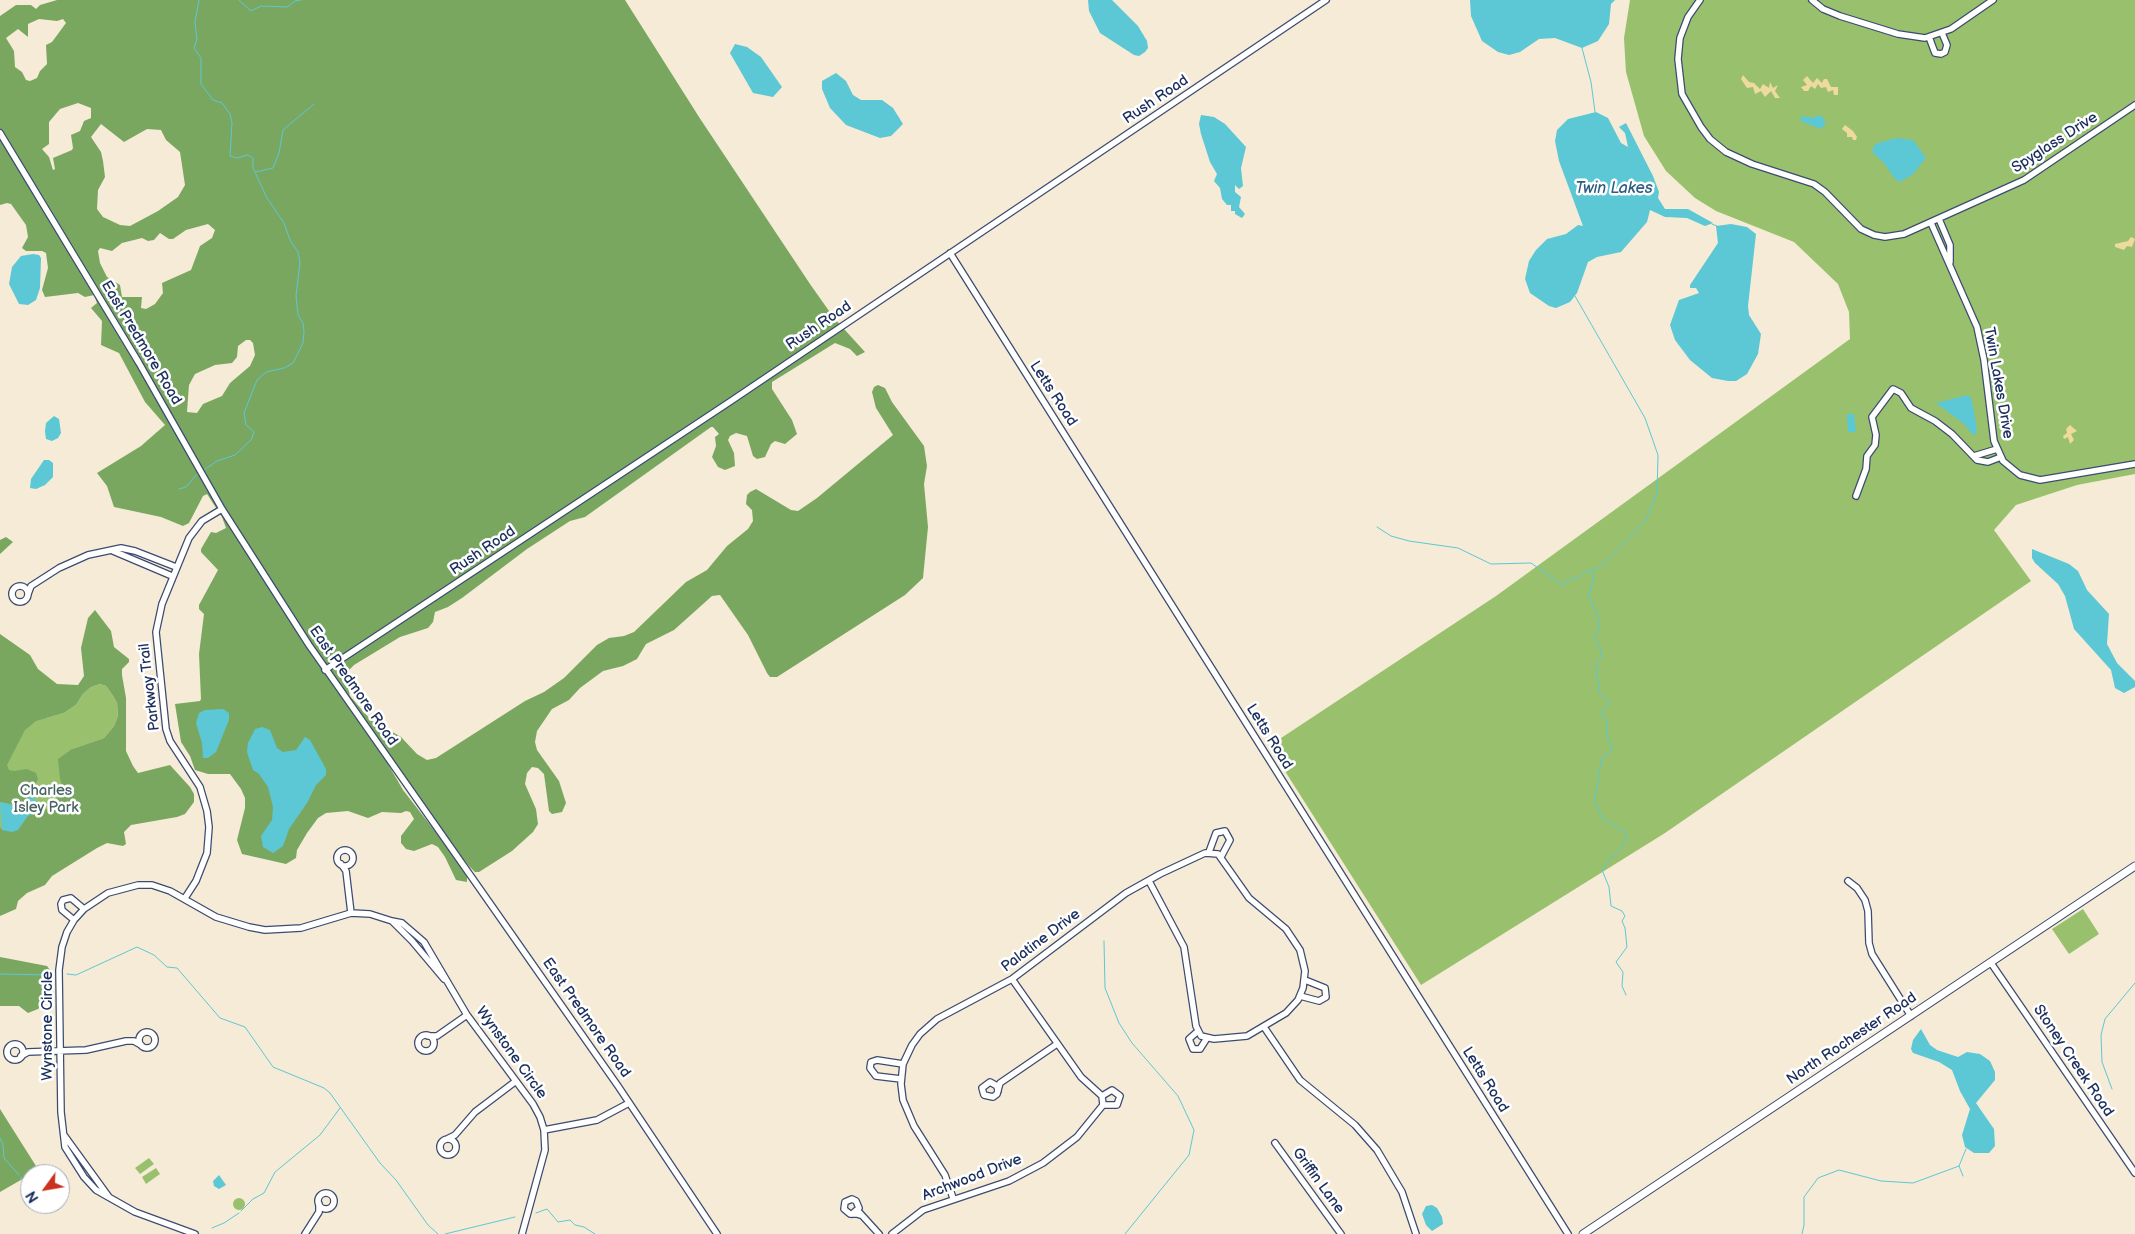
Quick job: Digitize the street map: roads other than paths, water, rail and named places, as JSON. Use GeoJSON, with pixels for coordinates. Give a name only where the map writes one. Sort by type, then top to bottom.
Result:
{"type":"FeatureCollection","features":[{"type":"Feature","properties":{"kind":"main road","name":"North Rochester Road"},"geometry":{"type":"LineString","coordinates":[[1583,1234],[2135,866]]}},
{"type":"Feature","properties":{"kind":"street","name":"Rush Road"},"geometry":{"type":"LineString","coordinates":[[325,670],[731,401],[1326,0]]}},
{"type":"Feature","properties":{"kind":"street","name":"Spyglass Drive"},"geometry":{"type":"LineString","coordinates":[[1700,0],[1688,17],[1680,38],[1678,59],[1682,94],[1710,139],[1726,152],[1752,164],[1814,184],[1825,192],[1861,228],[1874,235],[1885,237],[1904,234],[2033,175],[2135,105]]}},
{"type":"Feature","properties":{"kind":"street"},"geometry":{"type":"LineString","coordinates":[[1812,0],[1823,9],[1861,23],[1898,34],[1929,38],[1942,33],[1993,0]]}},
{"type":"Feature","properties":{"kind":"street"},"geometry":{"type":"LineString","coordinates":[[1929,38],[1936,53],[1941,54],[1945,52],[1947,45],[1942,33]]}},
{"type":"Feature","properties":{"kind":"street","name":"East Predmore Road"},"geometry":{"type":"LineString","coordinates":[[0,133],[134,355],[222,509],[325,670],[629,1103],[717,1234]]}},
{"type":"Feature","properties":{"kind":"street","name":"Twin Lakes Drive"},"geometry":{"type":"LineString","coordinates":[[1940,219],[1950,245],[1950,264]]}},
{"type":"Feature","properties":{"kind":"street","name":"Twin Lakes Drive"},"geometry":{"type":"LineString","coordinates":[[1931,223],[1974,318],[1981,341],[1997,449],[2000,457],[2020,475],[2040,480],[2135,464]]}},
{"type":"Feature","properties":{"kind":"street","name":"Letts Road"},"geometry":{"type":"LineString","coordinates":[[950,253],[1568,1234]]}},
{"type":"Feature","properties":{"kind":"street"},"geometry":{"type":"LineString","coordinates":[[1856,496],[1866,469],[1868,456],[1876,439],[1872,417],[1892,389],[1901,393],[1912,408],[1943,426],[1980,462],[1991,461],[2000,457]]}},
{"type":"Feature","properties":{"kind":"street"},"geometry":{"type":"LineString","coordinates":[[1974,456],[1997,449]]}},
{"type":"Feature","properties":{"kind":"street","name":"Parkway Trail"},"geometry":{"type":"LineString","coordinates":[[185,898],[196,881],[207,853],[210,828],[200,787],[170,741],[166,728],[156,632],[160,611],[172,576],[192,532],[202,521],[222,509]]}},
{"type":"Feature","properties":{"kind":"street"},"geometry":{"type":"LineString","coordinates":[[31,586],[28,594],[22,601],[13,598],[13,590],[22,586],[31,586],[59,568],[88,555],[127,549],[176,567]]}},
{"type":"Feature","properties":{"kind":"street"},"geometry":{"type":"LineString","coordinates":[[113,551],[172,576]]}},
{"type":"Feature","properties":{"kind":"street"},"geometry":{"type":"LineString","coordinates":[[144,565],[148,556]]}},
{"type":"Feature","properties":{"kind":"street"},"geometry":{"type":"LineString","coordinates":[[22,586],[28,594]]}},
{"type":"Feature","properties":{"kind":"street"},"geometry":{"type":"LineString","coordinates":[[1149,881],[1184,947],[1198,1031],[1201,1036],[1207,1038],[1239,1037],[1264,1027],[1286,1012],[1300,996],[1305,980],[1304,960],[1293,938],[1280,923],[1249,898],[1221,857],[1209,852],[1216,833],[1225,831],[1230,840],[1221,857]]}},
{"type":"Feature","properties":{"kind":"street"},"geometry":{"type":"LineString","coordinates":[[346,871],[350,864],[351,854],[345,850],[337,856],[346,871],[351,913]]}},
{"type":"Feature","properties":{"kind":"street","name":"Palatine Drive"},"geometry":{"type":"LineString","coordinates":[[953,1198],[937,1159],[909,1117],[903,1100],[901,1079],[903,1064],[912,1045],[937,1018],[1012,979],[1100,912],[1149,881],[1209,852]]}},
{"type":"Feature","properties":{"kind":"street"},"geometry":{"type":"LineString","coordinates":[[341,864],[350,864]]}},
{"type":"Feature","properties":{"kind":"street"},"geometry":{"type":"LineString","coordinates":[[1848,880],[1857,888],[1865,900],[1868,911],[1869,942],[1872,954],[1911,1016]]}},
{"type":"Feature","properties":{"kind":"street","name":"Wynstone Circle"},"geometry":{"type":"LineString","coordinates":[[195,1234],[135,1212],[96,1190],[84,1177],[66,1149],[61,1112],[60,960],[67,932],[74,920],[84,909],[108,893],[138,884],[152,885],[185,898],[216,917],[236,924],[265,930],[301,928],[351,913],[370,914],[402,923],[424,942],[467,1015],[537,1111],[544,1130],[545,1150],[543,1164],[522,1234]]}},
{"type":"Feature","properties":{"kind":"street"},"geometry":{"type":"LineString","coordinates":[[74,920],[62,910],[60,904],[63,900],[71,898],[84,909]]}},
{"type":"Feature","properties":{"kind":"street","name":"Stoney Creek Road"},"geometry":{"type":"LineString","coordinates":[[1991,963],[2135,1174]]}},
{"type":"Feature","properties":{"kind":"street","name":"Archwood Drive"},"geometry":{"type":"LineString","coordinates":[[892,1234],[923,1210],[953,1198],[1009,1181],[1042,1163],[1076,1137],[1103,1105],[1114,1106],[1119,1104],[1120,1098],[1114,1091],[1102,1096],[1080,1077],[1012,979]]}},
{"type":"Feature","properties":{"kind":"street"},"geometry":{"type":"LineString","coordinates":[[1300,996],[1319,1001],[1326,998],[1326,988],[1305,980]]}},
{"type":"Feature","properties":{"kind":"street"},"geometry":{"type":"LineString","coordinates":[[437,1036],[421,1037],[419,1047],[428,1051],[434,1044],[437,1036],[467,1015]]}},
{"type":"Feature","properties":{"kind":"street"},"geometry":{"type":"LineString","coordinates":[[1264,1027],[1300,1080],[1349,1120],[1377,1150],[1402,1192],[1416,1234]]}},
{"type":"Feature","properties":{"kind":"street"},"geometry":{"type":"LineString","coordinates":[[1198,1031],[1189,1039],[1192,1049],[1200,1049],[1207,1038]]}},
{"type":"Feature","properties":{"kind":"street"},"geometry":{"type":"LineString","coordinates":[[28,1052],[14,1044],[7,1051],[12,1059],[28,1052],[86,1050],[118,1042],[134,1041],[150,1047],[154,1041],[149,1033],[140,1036],[134,1041]]}},
{"type":"Feature","properties":{"kind":"street"},"geometry":{"type":"LineString","coordinates":[[140,1036],[141,1045]]}},
{"type":"Feature","properties":{"kind":"street"},"geometry":{"type":"LineString","coordinates":[[428,1036],[434,1044]]}},
{"type":"Feature","properties":{"kind":"street"},"geometry":{"type":"LineString","coordinates":[[1000,1083],[996,1096],[991,1098],[982,1093],[984,1086],[1000,1083],[1057,1044]]}},
{"type":"Feature","properties":{"kind":"street"},"geometry":{"type":"LineString","coordinates":[[21,1047],[21,1056]]}},
{"type":"Feature","properties":{"kind":"street"},"geometry":{"type":"LineString","coordinates":[[901,1079],[872,1074],[870,1066],[877,1060],[903,1064]]}},
{"type":"Feature","properties":{"kind":"street"},"geometry":{"type":"LineString","coordinates":[[455,1135],[453,1153],[443,1153],[440,1146],[447,1139],[455,1135],[475,1112],[516,1081]]}},
{"type":"Feature","properties":{"kind":"street"},"geometry":{"type":"LineString","coordinates":[[993,1083],[998,1091]]}},
{"type":"Feature","properties":{"kind":"street"},"geometry":{"type":"LineString","coordinates":[[1102,1096],[1103,1105]]}},
{"type":"Feature","properties":{"kind":"street"},"geometry":{"type":"LineString","coordinates":[[544,1130],[597,1120],[629,1103]]}},
{"type":"Feature","properties":{"kind":"street"},"geometry":{"type":"LineString","coordinates":[[447,1139],[455,1144]]}},
{"type":"Feature","properties":{"kind":"street","name":"Griffin Lane"},"geometry":{"type":"LineString","coordinates":[[1275,1143],[1341,1234]]}},
{"type":"Feature","properties":{"kind":"street"},"geometry":{"type":"LineString","coordinates":[[304,1234],[319,1212],[322,1195],[332,1195],[333,1205],[319,1212]]}},
{"type":"Feature","properties":{"kind":"street"},"geometry":{"type":"LineString","coordinates":[[860,1215],[859,1208],[854,1199],[845,1202],[845,1212],[860,1215],[880,1234]]}},
{"type":"Feature","properties":{"kind":"street"},"geometry":{"type":"LineString","coordinates":[[319,1204],[327,1209]]}},
{"type":"Feature","properties":{"kind":"street"},"geometry":{"type":"LineString","coordinates":[[852,1214],[859,1208]]}},
{"type":"Feature","properties":{"kind":"water"},"geometry":{"type":"Polygon","coordinates":[[[1088,0],[1112,0],[1138,26],[1147,41],[1148,48],[1145,52],[1139,56],[1134,55],[1100,33],[1089,11],[1088,0]]]}},
{"type":"Feature","properties":{"kind":"water"},"geometry":{"type":"Polygon","coordinates":[[[1470,0],[1615,0],[1611,4],[1609,24],[1598,41],[1582,48],[1555,38],[1539,39],[1520,52],[1509,55],[1498,52],[1482,41],[1471,16],[1470,0]]]}},
{"type":"Feature","properties":{"kind":"water"},"geometry":{"type":"Polygon","coordinates":[[[735,44],[747,47],[761,57],[782,87],[773,97],[753,93],[730,53],[735,44]]]}},
{"type":"Feature","properties":{"kind":"water"},"geometry":{"type":"Polygon","coordinates":[[[836,73],[846,81],[853,95],[861,100],[882,100],[893,108],[903,124],[891,136],[880,138],[846,125],[830,108],[822,89],[822,81],[836,73]]]}},
{"type":"Feature","properties":{"kind":"water","name":"Twin Lakes"},"geometry":{"type":"Polygon","coordinates":[[[1596,112],[1608,118],[1621,143],[1628,147],[1625,133],[1619,127],[1626,123],[1653,176],[1659,192],[1658,198],[1665,209],[1688,209],[1713,223],[1705,226],[1687,218],[1665,217],[1650,210],[1647,222],[1621,252],[1597,257],[1588,262],[1577,293],[1570,302],[1556,308],[1549,306],[1530,293],[1525,279],[1529,261],[1536,250],[1547,239],[1566,234],[1578,225],[1583,226],[1559,161],[1555,141],[1557,130],[1568,119],[1596,112]]]}},
{"type":"Feature","properties":{"kind":"water"},"geometry":{"type":"Polygon","coordinates":[[[1201,115],[1214,117],[1225,124],[1246,147],[1241,168],[1243,186],[1239,189],[1235,185],[1235,192],[1241,197],[1239,207],[1245,214],[1242,218],[1235,214],[1235,211],[1231,211],[1231,205],[1227,205],[1222,199],[1220,188],[1214,181],[1217,174],[1210,162],[1201,134],[1199,124],[1201,115]]]}},
{"type":"Feature","properties":{"kind":"water"},"geometry":{"type":"Polygon","coordinates":[[[1821,115],[1826,123],[1821,129],[1800,119],[1802,116],[1812,118],[1821,115]]]}},
{"type":"Feature","properties":{"kind":"water"},"geometry":{"type":"Polygon","coordinates":[[[1896,138],[1913,140],[1926,158],[1913,174],[1900,182],[1895,179],[1884,163],[1872,152],[1875,144],[1896,138]]]}},
{"type":"Feature","properties":{"kind":"water"},"geometry":{"type":"Polygon","coordinates":[[[1731,224],[1747,227],[1756,234],[1748,306],[1749,315],[1761,334],[1758,354],[1747,374],[1736,381],[1712,378],[1690,360],[1675,340],[1670,325],[1679,300],[1699,293],[1696,288],[1690,288],[1690,285],[1718,243],[1716,226],[1731,224]]]}},
{"type":"Feature","properties":{"kind":"water"},"geometry":{"type":"Polygon","coordinates":[[[39,255],[41,258],[40,288],[36,300],[28,305],[19,304],[9,284],[12,267],[21,256],[39,255]]]}},
{"type":"Feature","properties":{"kind":"water"},"geometry":{"type":"Polygon","coordinates":[[[1968,395],[1971,398],[1977,431],[1974,436],[1963,423],[1936,403],[1968,395]]]}},
{"type":"Feature","properties":{"kind":"water"},"geometry":{"type":"Polygon","coordinates":[[[1847,414],[1854,414],[1856,432],[1848,432],[1847,414]]]}},
{"type":"Feature","properties":{"kind":"water"},"geometry":{"type":"Polygon","coordinates":[[[54,416],[59,419],[61,433],[58,438],[52,441],[46,439],[45,431],[46,423],[54,416]]]}},
{"type":"Feature","properties":{"kind":"water"},"geometry":{"type":"Polygon","coordinates":[[[44,460],[49,460],[53,463],[53,477],[45,485],[36,489],[30,488],[31,479],[44,460]]]}},
{"type":"Feature","properties":{"kind":"water"},"geometry":{"type":"Polygon","coordinates":[[[2032,549],[2069,564],[2078,571],[2087,590],[2109,614],[2107,644],[2117,663],[2135,681],[2135,687],[2124,693],[2115,688],[2111,670],[2074,629],[2065,596],[2058,584],[2035,563],[2032,558],[2032,549]]]}},
{"type":"Feature","properties":{"kind":"water"},"geometry":{"type":"Polygon","coordinates":[[[223,709],[229,713],[229,720],[216,752],[208,758],[203,758],[202,743],[196,723],[199,713],[205,710],[223,709]]]}},
{"type":"Feature","properties":{"kind":"water"},"geometry":{"type":"Polygon","coordinates":[[[262,727],[270,730],[277,748],[283,752],[296,750],[305,737],[310,740],[326,769],[326,775],[316,785],[307,803],[289,829],[283,846],[273,853],[263,847],[261,836],[272,820],[273,807],[268,787],[259,774],[253,770],[247,752],[248,743],[255,729],[262,727]]]}},
{"type":"Feature","properties":{"kind":"water"},"geometry":{"type":"Polygon","coordinates":[[[31,795],[43,808],[28,816],[18,830],[12,832],[2,830],[0,802],[23,807],[31,795]]]}},
{"type":"Feature","properties":{"kind":"water"},"geometry":{"type":"Polygon","coordinates":[[[1921,1029],[1930,1045],[1937,1050],[1958,1057],[1967,1052],[1980,1054],[1990,1061],[1995,1072],[1995,1080],[1976,1103],[1994,1129],[1995,1146],[1989,1153],[1974,1153],[1965,1147],[1962,1135],[1970,1109],[1960,1091],[1952,1070],[1939,1062],[1913,1053],[1911,1049],[1913,1040],[1921,1029]]]}},
{"type":"Feature","properties":{"kind":"water"},"geometry":{"type":"Polygon","coordinates":[[[219,1175],[226,1185],[219,1189],[214,1186],[213,1181],[219,1175]]]}},
{"type":"Feature","properties":{"kind":"water"},"geometry":{"type":"Polygon","coordinates":[[[1432,1205],[1437,1208],[1442,1217],[1443,1224],[1432,1231],[1426,1225],[1422,1214],[1426,1206],[1432,1205]]]}},
{"type":"Feature","properties":{"kind":"waterway"},"geometry":{"type":"LineString","coordinates":[[199,0],[195,22],[197,39],[194,48],[201,58],[201,84],[213,100],[222,103],[230,114],[232,123],[230,156],[237,158],[248,155],[253,158],[253,168],[267,198],[284,223],[290,240],[298,252],[300,262],[296,296],[298,315],[303,323],[304,332],[303,343],[293,363],[284,368],[266,372],[257,380],[244,413],[246,425],[254,432],[251,440],[235,455],[217,461],[204,470]]}},
{"type":"Feature","properties":{"kind":"waterway"},"geometry":{"type":"LineString","coordinates":[[239,0],[251,11],[261,6],[287,7],[295,1],[301,0]]}},
{"type":"Feature","properties":{"kind":"waterway"},"geometry":{"type":"LineString","coordinates":[[1582,48],[1591,82],[1595,112]]}},
{"type":"Feature","properties":{"kind":"waterway"},"geometry":{"type":"LineString","coordinates":[[256,172],[273,168],[279,153],[283,130],[314,104]]}},
{"type":"Feature","properties":{"kind":"waterway"},"geometry":{"type":"LineString","coordinates":[[1712,224],[1717,226]]}},
{"type":"Feature","properties":{"kind":"waterway"},"geometry":{"type":"LineString","coordinates":[[1377,527],[1391,536],[1409,541],[1458,548],[1491,564],[1531,563],[1564,586],[1567,581],[1581,576],[1586,571],[1593,571],[1606,562],[1646,520],[1657,493],[1658,455],[1645,418],[1575,296]]}},
{"type":"Feature","properties":{"kind":"waterway"},"geometry":{"type":"LineString","coordinates":[[179,489],[186,487],[198,473]]}},
{"type":"Feature","properties":{"kind":"waterway"},"geometry":{"type":"LineString","coordinates":[[1593,572],[1593,584],[1588,594],[1599,619],[1597,622],[1599,628],[1594,637],[1601,651],[1601,657],[1596,663],[1599,692],[1610,702],[1601,713],[1607,722],[1607,737],[1612,746],[1611,751],[1602,758],[1594,801],[1603,819],[1623,830],[1627,838],[1621,849],[1613,855],[1602,870],[1609,887],[1611,906],[1622,911],[1625,916],[1622,921],[1625,928],[1627,947],[1616,962],[1623,972],[1622,986],[1626,995]]}},
{"type":"Feature","properties":{"kind":"waterway"},"geometry":{"type":"LineString","coordinates":[[1104,941],[1105,988],[1119,1023],[1132,1043],[1178,1096],[1194,1130],[1189,1155],[1125,1234]]}},
{"type":"Feature","properties":{"kind":"waterway"},"geometry":{"type":"LineString","coordinates":[[67,974],[76,975],[137,947],[154,955],[167,967],[177,968],[220,1018],[245,1027],[273,1067],[324,1088],[330,1093],[380,1163],[396,1180],[428,1225],[438,1234]]}},
{"type":"Feature","properties":{"kind":"waterway"},"geometry":{"type":"LineString","coordinates":[[0,974],[53,975]]}},
{"type":"Feature","properties":{"kind":"waterway"},"geometry":{"type":"LineString","coordinates":[[2112,1089],[2102,1062],[2101,1035],[2105,1019],[2135,983]]}},
{"type":"Feature","properties":{"kind":"waterway"},"geometry":{"type":"LineString","coordinates":[[241,1211],[253,1199],[264,1193],[275,1172],[320,1135],[340,1108]]}},
{"type":"Feature","properties":{"kind":"waterway"},"geometry":{"type":"LineString","coordinates":[[0,1138],[3,1145],[4,1158],[19,1175]]}},
{"type":"Feature","properties":{"kind":"waterway"},"geometry":{"type":"LineString","coordinates":[[1802,1234],[1804,1225],[1804,1197],[1818,1178],[1839,1170],[1881,1181],[1913,1183],[1959,1166],[1966,1149]]}},
{"type":"Feature","properties":{"kind":"waterway"},"geometry":{"type":"LineString","coordinates":[[1959,1166],[1963,1176]]}},
{"type":"Feature","properties":{"kind":"waterway"},"geometry":{"type":"LineString","coordinates":[[536,1213],[547,1209],[558,1222],[570,1220],[575,1225],[584,1227],[595,1234]]}},
{"type":"Feature","properties":{"kind":"waterway"},"geometry":{"type":"LineString","coordinates":[[212,1228],[239,1213]]}},
{"type":"Feature","properties":{"kind":"waterway"},"geometry":{"type":"LineString","coordinates":[[445,1234],[515,1217]]}},
{"type":"Feature","properties":{"kind":"park label","name":"Charles Isley Park"},"geometry":{"type":"Point","coordinates":[46,800]}}]}
